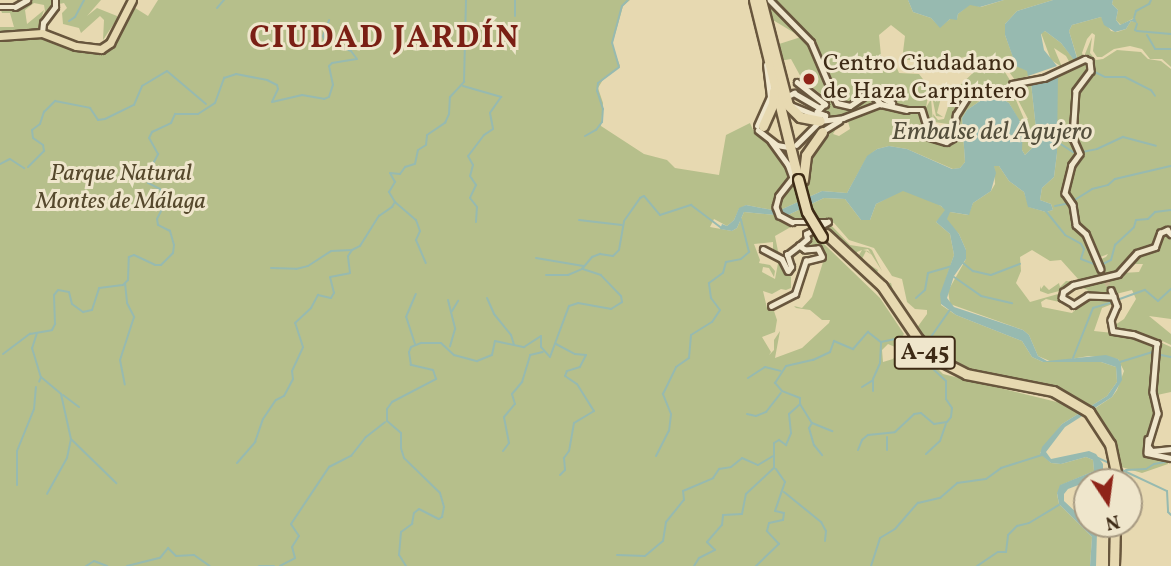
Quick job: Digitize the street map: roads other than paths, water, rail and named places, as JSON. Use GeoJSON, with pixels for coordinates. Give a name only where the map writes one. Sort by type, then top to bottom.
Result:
{"type":"FeatureCollection","features":[{"type":"Feature","properties":{"kind":"highway"},"geometry":{"type":"LineString","coordinates":[[758,0],[787,102],[800,117],[822,125],[806,155],[802,179]]}},
{"type":"Feature","properties":{"kind":"highway","name":"A-45"},"geometry":{"type":"LineString","coordinates":[[758,0],[788,135],[802,179]]}},
{"type":"Feature","properties":{"kind":"highway","name":"A-45"},"geometry":{"type":"LineString","coordinates":[[758,0],[802,179],[807,212],[824,235],[880,291],[921,349],[944,369],[977,381],[1041,392],[1071,401]]}},
{"type":"Feature","properties":{"kind":"highway"},"geometry":{"type":"LineString","coordinates":[[762,125],[774,97],[774,76]]}},
{"type":"Feature","properties":{"kind":"highway"},"geometry":{"type":"LineString","coordinates":[[762,125],[778,119],[788,135]]}},
{"type":"Feature","properties":{"kind":"highway","name":"A-45"},"geometry":{"type":"LineString","coordinates":[[824,235],[882,286],[929,352],[957,370],[1041,388],[1071,401],[1097,425],[1108,444],[1113,468]]}},
{"type":"Feature","properties":{"kind":"highway"},"geometry":{"type":"LineString","coordinates":[[1112,566],[1113,538]]}},
{"type":"Feature","properties":{"kind":"main road"},"geometry":{"type":"LineString","coordinates":[[0,34],[42,33],[76,46],[104,48],[114,37],[132,0]]}},
{"type":"Feature","properties":{"kind":"street"},"geometry":{"type":"LineString","coordinates":[[0,7],[15,7],[27,0]]}},
{"type":"Feature","properties":{"kind":"street"},"geometry":{"type":"LineString","coordinates":[[42,33],[43,23],[55,7],[55,0]]}},
{"type":"Feature","properties":{"kind":"street"},"geometry":{"type":"LineString","coordinates":[[749,0],[769,81],[770,97],[762,125],[769,139],[784,156],[793,178],[776,204],[779,215],[788,222],[828,222],[806,234],[807,239],[787,255],[791,269],[788,271],[782,259],[763,249]]}},
{"type":"Feature","properties":{"kind":"street"},"geometry":{"type":"LineString","coordinates":[[770,0],[811,41],[837,103],[850,106],[871,93],[896,106],[922,110],[930,137],[946,142],[953,138],[956,115],[968,96],[1004,89]]}},
{"type":"Feature","properties":{"kind":"street"},"geometry":{"type":"LineString","coordinates":[[1014,83],[1044,78],[1084,59],[1090,61],[1091,71],[1076,91],[1073,134],[1080,153],[1072,165],[1065,193],[1073,205],[1076,225],[1086,234],[1101,269]]}},
{"type":"Feature","properties":{"kind":"street"},"geometry":{"type":"LineString","coordinates":[[797,82],[822,106]]}},
{"type":"Feature","properties":{"kind":"street"},"geometry":{"type":"LineString","coordinates":[[787,102],[790,93],[794,93],[822,106]]}},
{"type":"Feature","properties":{"kind":"street"},"geometry":{"type":"LineString","coordinates":[[796,145],[822,125],[868,109],[881,100]]}},
{"type":"Feature","properties":{"kind":"street"},"geometry":{"type":"LineString","coordinates":[[822,106],[817,112],[825,115],[822,125]]}},
{"type":"Feature","properties":{"kind":"street"},"geometry":{"type":"LineString","coordinates":[[822,125],[845,118]]}},
{"type":"Feature","properties":{"kind":"street"},"geometry":{"type":"LineString","coordinates":[[769,139],[785,147],[784,156]]}},
{"type":"Feature","properties":{"kind":"street"},"geometry":{"type":"LineString","coordinates":[[1114,297],[1088,296],[1074,305],[1062,298],[1063,292],[1073,285],[1118,274],[1137,253],[1155,247],[1160,233],[1167,230],[1171,234]]}},
{"type":"Feature","properties":{"kind":"street"},"geometry":{"type":"LineString","coordinates":[[771,306],[795,294],[806,261],[822,257],[818,249],[805,250],[799,246]]}},
{"type":"Feature","properties":{"kind":"street"},"geometry":{"type":"LineString","coordinates":[[1111,290],[1117,306],[1111,320],[1113,331],[1153,340],[1158,347],[1153,389],[1158,412],[1148,446],[1152,452],[1171,449]]}},
{"type":"Feature","properties":{"kind":"street"},"geometry":{"type":"LineString","coordinates":[[1150,439],[1145,444],[1147,453],[1171,458]]}},
{"type":"Feature","properties":{"kind":"water"},"geometry":{"type":"Polygon","coordinates":[[[908,0],[1004,0],[980,7],[970,5],[958,14],[957,20],[950,19],[940,28],[931,18],[913,12],[908,0]]]}},
{"type":"Feature","properties":{"kind":"water"},"geometry":{"type":"Polygon","coordinates":[[[1053,0],[1113,0],[1112,4],[1118,10],[1116,20],[1120,25],[1135,18],[1137,23],[1131,21],[1126,29],[1115,32],[1104,25],[1101,17],[1072,25],[1069,31],[1080,68],[1061,43],[1045,31],[1041,34],[1044,50],[1057,66],[1028,76],[1027,71],[1016,66],[1005,35],[1005,24],[1017,11],[1053,0]]]}},
{"type":"Feature","properties":{"kind":"water","name":"Embalse del Agujero"},"geometry":{"type":"Polygon","coordinates":[[[1058,73],[1054,177],[1042,188],[1040,200],[1051,204],[1053,210],[1046,212],[1028,207],[1024,192],[1009,181],[999,166],[994,166],[996,173],[991,191],[973,203],[969,215],[950,212],[947,219],[959,234],[966,250],[966,259],[954,276],[947,298],[954,307],[1023,330],[1029,335],[1038,356],[1047,361],[1106,355],[1118,359],[1122,380],[1112,397],[1065,427],[1046,452],[1051,459],[1089,451],[1096,454],[1103,468],[1094,468],[1093,460],[1086,457],[1061,464],[1051,463],[1040,454],[1042,447],[1062,424],[1107,396],[1117,382],[1116,367],[1101,362],[1043,362],[1032,357],[1022,341],[956,315],[941,304],[940,294],[954,255],[950,234],[936,222],[945,210],[941,206],[903,191],[876,204],[870,220],[861,220],[845,199],[824,198],[786,216],[744,212],[737,228],[732,231],[720,229],[722,224],[727,226],[734,220],[739,208],[746,205],[778,211],[822,191],[847,193],[867,156],[877,149],[889,146],[907,149],[952,169],[960,168],[965,162],[962,118],[967,110],[983,99],[999,97],[1009,103],[1023,126],[1022,150],[1025,155],[1033,147],[1036,129],[1031,83],[1058,73]]]}},
{"type":"Feature","properties":{"kind":"water","name":"Embalse del Agujero"},"geometry":{"type":"Polygon","coordinates":[[[1073,480],[1073,487],[1064,494],[1064,501],[1073,509],[1073,518],[1059,504],[1057,493],[1060,485],[1073,480]]]}},
{"type":"Feature","properties":{"kind":"water","name":"Embalse del Agujero"},"geometry":{"type":"Polygon","coordinates":[[[1092,538],[1097,538],[1096,566],[1090,566],[1092,538]]]}},
{"type":"Feature","properties":{"kind":"waterway"},"geometry":{"type":"LineString","coordinates":[[69,21],[75,17],[84,0]]}},
{"type":"Feature","properties":{"kind":"waterway"},"geometry":{"type":"LineString","coordinates":[[217,8],[224,0]]}},
{"type":"Feature","properties":{"kind":"waterway"},"geometry":{"type":"LineString","coordinates":[[237,463],[255,442],[263,419],[276,400],[284,396],[293,379],[292,371],[303,347],[295,323],[311,308],[318,295],[331,298],[334,293],[330,277],[350,273],[348,256],[360,246],[379,216],[395,202],[389,192],[395,182],[390,173],[400,174],[405,167],[415,164],[418,150],[426,145],[427,135],[445,123],[449,114],[450,97],[464,82],[466,0]]}},
{"type":"Feature","properties":{"kind":"waterway"},"geometry":{"type":"LineString","coordinates":[[515,0],[515,16]]}},
{"type":"Feature","properties":{"kind":"waterway"},"geometry":{"type":"LineString","coordinates":[[585,136],[596,130],[602,122],[603,109],[597,91],[598,83],[619,67],[612,43],[622,6],[628,0]]}},
{"type":"Feature","properties":{"kind":"waterway"},"geometry":{"type":"LineString","coordinates":[[1134,18],[1136,11],[1151,0]]}},
{"type":"Feature","properties":{"kind":"waterway"},"geometry":{"type":"LineString","coordinates":[[3,354],[30,334],[52,330],[55,324],[54,295],[58,290],[69,292],[72,304],[83,312],[92,310],[99,288],[123,285],[128,280],[129,257],[134,255],[161,265],[173,253],[170,231],[158,225],[157,219],[164,205],[164,196],[160,189],[148,183],[147,175],[158,154],[149,138],[152,132],[171,123],[175,114],[198,114],[215,103],[224,78],[236,74],[267,80],[277,85],[272,102],[302,95],[324,99],[329,97],[333,85],[329,66],[332,63],[357,59],[351,51],[325,40],[323,36],[329,20]]}},
{"type":"Feature","properties":{"kind":"waterway"},"geometry":{"type":"LineString","coordinates":[[1137,24],[1137,31],[1171,34]]}},
{"type":"Feature","properties":{"kind":"waterway"},"geometry":{"type":"LineString","coordinates":[[1147,35],[1155,49],[1171,49]]}},
{"type":"Feature","properties":{"kind":"waterway"},"geometry":{"type":"LineString","coordinates":[[28,167],[44,151],[43,145],[33,138],[32,130],[40,124],[44,112],[55,101],[90,108],[98,120],[105,119],[134,105],[142,86],[167,71],[206,104]]}},
{"type":"Feature","properties":{"kind":"waterway"},"geometry":{"type":"LineString","coordinates":[[1093,71],[1105,77],[1125,77],[1151,90],[1155,96]]}},
{"type":"Feature","properties":{"kind":"waterway"},"geometry":{"type":"LineString","coordinates":[[463,86],[501,97],[490,113],[493,129],[484,135],[468,156],[473,165],[470,176],[476,185],[470,198],[477,207],[476,222]]}},
{"type":"Feature","properties":{"kind":"waterway"},"geometry":{"type":"LineString","coordinates":[[1082,152],[1097,149],[1123,137],[1156,146]]}},
{"type":"Feature","properties":{"kind":"waterway"},"geometry":{"type":"LineString","coordinates":[[1056,141],[1073,152],[1079,152]]}},
{"type":"Feature","properties":{"kind":"waterway"},"geometry":{"type":"LineString","coordinates":[[0,164],[10,159],[24,168]]}},
{"type":"Feature","properties":{"kind":"waterway"},"geometry":{"type":"LineString","coordinates":[[1073,201],[1115,179],[1171,166]]}},
{"type":"Feature","properties":{"kind":"waterway"},"geometry":{"type":"LineString","coordinates":[[406,566],[399,555],[401,532],[412,524],[414,513],[419,509],[439,519],[444,507],[440,493],[404,458],[401,433],[387,421],[387,409],[392,402],[436,379],[433,370],[411,365],[411,347],[421,343],[441,343],[454,355],[477,361],[492,355],[495,341],[524,347],[541,336],[541,347],[550,357],[569,306],[578,303],[611,309],[622,302],[621,296],[601,275],[582,269],[592,257],[600,254],[613,256],[619,250],[624,221],[640,198],[644,196],[660,215],[691,205],[722,228]]}},
{"type":"Feature","properties":{"kind":"waterway"},"geometry":{"type":"LineString","coordinates":[[395,202],[416,220],[420,231],[416,240],[426,263]]}},
{"type":"Feature","properties":{"kind":"waterway"},"geometry":{"type":"LineString","coordinates":[[1055,206],[1070,203]]}},
{"type":"Feature","properties":{"kind":"waterway"},"geometry":{"type":"LineString","coordinates":[[1045,210],[1065,235],[1081,244],[1084,249],[1081,259],[1097,265]]}},
{"type":"Feature","properties":{"kind":"waterway"},"geometry":{"type":"LineString","coordinates":[[1101,265],[1111,260],[1115,245],[1134,227],[1136,220],[1148,219],[1155,212],[1171,210]]}},
{"type":"Feature","properties":{"kind":"waterway"},"geometry":{"type":"LineString","coordinates":[[656,456],[669,431],[671,414],[663,394],[676,367],[689,358],[691,335],[712,322],[720,310],[711,298],[709,283],[723,273],[726,262],[741,259],[749,252],[741,219]]}},
{"type":"Feature","properties":{"kind":"waterway"},"geometry":{"type":"LineString","coordinates":[[579,220],[622,225]]}},
{"type":"Feature","properties":{"kind":"waterway"},"geometry":{"type":"LineString","coordinates":[[271,268],[296,269],[308,266],[331,251],[352,250]]}},
{"type":"Feature","properties":{"kind":"waterway"},"geometry":{"type":"LineString","coordinates":[[536,258],[583,266]]}},
{"type":"Feature","properties":{"kind":"waterway"},"geometry":{"type":"LineString","coordinates":[[963,263],[973,271],[991,275],[1020,264]]}},
{"type":"Feature","properties":{"kind":"waterway"},"geometry":{"type":"LineString","coordinates":[[916,298],[925,290],[928,273],[953,266]]}},
{"type":"Feature","properties":{"kind":"waterway"},"geometry":{"type":"LineString","coordinates":[[546,275],[568,275],[582,269]]}},
{"type":"Feature","properties":{"kind":"waterway"},"geometry":{"type":"LineString","coordinates":[[954,277],[981,296],[1012,303]]}},
{"type":"Feature","properties":{"kind":"waterway"},"geometry":{"type":"LineString","coordinates":[[125,283],[127,303],[134,317],[120,360],[125,385]]}},
{"type":"Feature","properties":{"kind":"waterway"},"geometry":{"type":"LineString","coordinates":[[1117,300],[1145,290],[1158,301],[1171,289]]}},
{"type":"Feature","properties":{"kind":"waterway"},"geometry":{"type":"LineString","coordinates":[[415,344],[406,317],[416,294]]}},
{"type":"Feature","properties":{"kind":"waterway"},"geometry":{"type":"LineString","coordinates":[[487,298],[494,314],[511,335],[514,345]]}},
{"type":"Feature","properties":{"kind":"waterway"},"geometry":{"type":"LineString","coordinates":[[448,300],[455,329],[450,346]]}},
{"type":"Feature","properties":{"kind":"waterway"},"geometry":{"type":"LineString","coordinates":[[452,311],[458,301]]}},
{"type":"Feature","properties":{"kind":"waterway"},"geometry":{"type":"LineString","coordinates":[[1073,358],[1093,308],[1113,302]]}},
{"type":"Feature","properties":{"kind":"waterway"},"geometry":{"type":"LineString","coordinates":[[928,341],[950,310]]}},
{"type":"Feature","properties":{"kind":"waterway"},"geometry":{"type":"LineString","coordinates":[[694,566],[699,558],[715,550],[707,542],[722,525],[723,515],[742,514],[746,494],[774,468],[774,443],[779,440],[786,445],[791,433],[789,414],[800,404],[800,398],[782,391],[775,383],[786,366],[813,360],[830,352],[834,341],[853,349],[868,332],[881,342],[904,337]]}},
{"type":"Feature","properties":{"kind":"waterway"},"geometry":{"type":"LineString","coordinates":[[37,333],[32,348],[41,377],[39,382]]}},
{"type":"Feature","properties":{"kind":"waterway"},"geometry":{"type":"LineString","coordinates":[[873,391],[873,379],[880,363],[881,342]]}},
{"type":"Feature","properties":{"kind":"waterway"},"geometry":{"type":"LineString","coordinates":[[556,344],[575,354],[586,355],[580,367],[567,371],[565,376],[577,384],[594,411],[574,423],[569,451],[564,458],[565,470],[560,475]]}},
{"type":"Feature","properties":{"kind":"waterway"},"geometry":{"type":"LineString","coordinates":[[503,451],[509,443],[504,417],[515,404],[512,394],[522,382],[530,355],[543,352]]}},
{"type":"Feature","properties":{"kind":"waterway"},"geometry":{"type":"LineString","coordinates":[[1120,362],[1152,352]]}},
{"type":"Feature","properties":{"kind":"waterway"},"geometry":{"type":"LineString","coordinates":[[1161,355],[1171,357]]}},
{"type":"Feature","properties":{"kind":"waterway"},"geometry":{"type":"LineString","coordinates":[[858,450],[862,440],[868,435],[895,432],[914,414],[921,413],[934,424],[947,422],[951,417],[952,408],[946,399],[946,381],[919,356]]}},
{"type":"Feature","properties":{"kind":"waterway"},"geometry":{"type":"LineString","coordinates":[[748,378],[765,367],[781,371]]}},
{"type":"Feature","properties":{"kind":"waterway"},"geometry":{"type":"LineString","coordinates":[[41,377],[61,394],[71,439],[67,458],[47,494]]}},
{"type":"Feature","properties":{"kind":"waterway"},"geometry":{"type":"LineString","coordinates":[[862,387],[873,380]]}},
{"type":"Feature","properties":{"kind":"waterway"},"geometry":{"type":"LineString","coordinates":[[17,485],[17,451],[34,409],[36,387]]}},
{"type":"Feature","properties":{"kind":"waterway"},"geometry":{"type":"LineString","coordinates":[[747,414],[756,416],[766,412],[781,393]]}},
{"type":"Feature","properties":{"kind":"waterway"},"geometry":{"type":"LineString","coordinates":[[63,395],[79,407]]}},
{"type":"Feature","properties":{"kind":"waterway"},"geometry":{"type":"LineString","coordinates":[[800,404],[812,423],[832,431]]}},
{"type":"Feature","properties":{"kind":"waterway"},"geometry":{"type":"LineString","coordinates":[[280,566],[295,558],[292,547],[299,536],[291,524],[329,467],[351,456],[366,437],[385,422]]}},
{"type":"Feature","properties":{"kind":"waterway"},"geometry":{"type":"LineString","coordinates":[[812,423],[809,428],[814,445],[822,455]]}},
{"type":"Feature","properties":{"kind":"waterway"},"geometry":{"type":"LineString","coordinates":[[926,454],[940,441],[946,424]]}},
{"type":"Feature","properties":{"kind":"waterway"},"geometry":{"type":"LineString","coordinates":[[887,437],[887,450]]}},
{"type":"Feature","properties":{"kind":"waterway"},"geometry":{"type":"LineString","coordinates":[[72,440],[116,483]]}},
{"type":"Feature","properties":{"kind":"waterway"},"geometry":{"type":"LineString","coordinates":[[871,566],[880,538],[895,529],[918,503],[940,498],[957,483],[986,479],[1001,468],[1042,455]]}},
{"type":"Feature","properties":{"kind":"waterway"},"geometry":{"type":"LineString","coordinates":[[617,555],[645,556],[663,541],[666,522],[684,500],[683,491],[713,478],[719,469],[731,467],[742,458],[758,465],[773,456]]}},
{"type":"Feature","properties":{"kind":"waterway"},"geometry":{"type":"LineString","coordinates":[[1098,458],[1109,463]]}},
{"type":"Feature","properties":{"kind":"waterway"},"geometry":{"type":"LineString","coordinates":[[1143,469],[1165,462]]}},
{"type":"Feature","properties":{"kind":"waterway"},"geometry":{"type":"LineString","coordinates":[[756,566],[779,544],[767,531],[769,523],[783,520],[784,513],[775,511],[785,482],[776,469]]}},
{"type":"Feature","properties":{"kind":"waterway"},"geometry":{"type":"LineString","coordinates":[[1143,480],[1167,491],[1168,512],[1171,515]]}},
{"type":"Feature","properties":{"kind":"waterway"},"geometry":{"type":"LineString","coordinates":[[784,492],[821,522],[826,531],[825,541]]}},
{"type":"Feature","properties":{"kind":"waterway"},"geometry":{"type":"LineString","coordinates":[[977,566],[998,552],[1006,552],[1008,535],[1017,526],[1029,523],[1059,505]]}},
{"type":"Feature","properties":{"kind":"waterway"},"geometry":{"type":"LineString","coordinates":[[127,566],[160,558],[168,548],[176,556],[194,555],[210,566]]}},
{"type":"Feature","properties":{"kind":"waterway"},"geometry":{"type":"LineString","coordinates":[[86,566],[94,561],[107,566]]}},
{"type":"Feature","properties":{"kind":"waterway"},"geometry":{"type":"LineString","coordinates":[[259,566],[274,566]]}},
{"type":"Feature","properties":{"kind":"tunnel"},"geometry":{"type":"LineString","coordinates":[[1101,269],[1111,290]]}},
{"type":"Feature","properties":{"kind":"place","name":"Centro Ciudadano de Haza Carpintero"},"geometry":{"type":"Point","coordinates":[809,79]}},
{"type":"Feature","properties":{"kind":"district","name":"CIUDAD JARDÍN"},"geometry":{"type":"Point","coordinates":[385,39]}},
{"type":"Feature","properties":{"kind":"park label","name":"Parque Natural Montes de Málaga"},"geometry":{"type":"Point","coordinates":[121,189]}}]}
